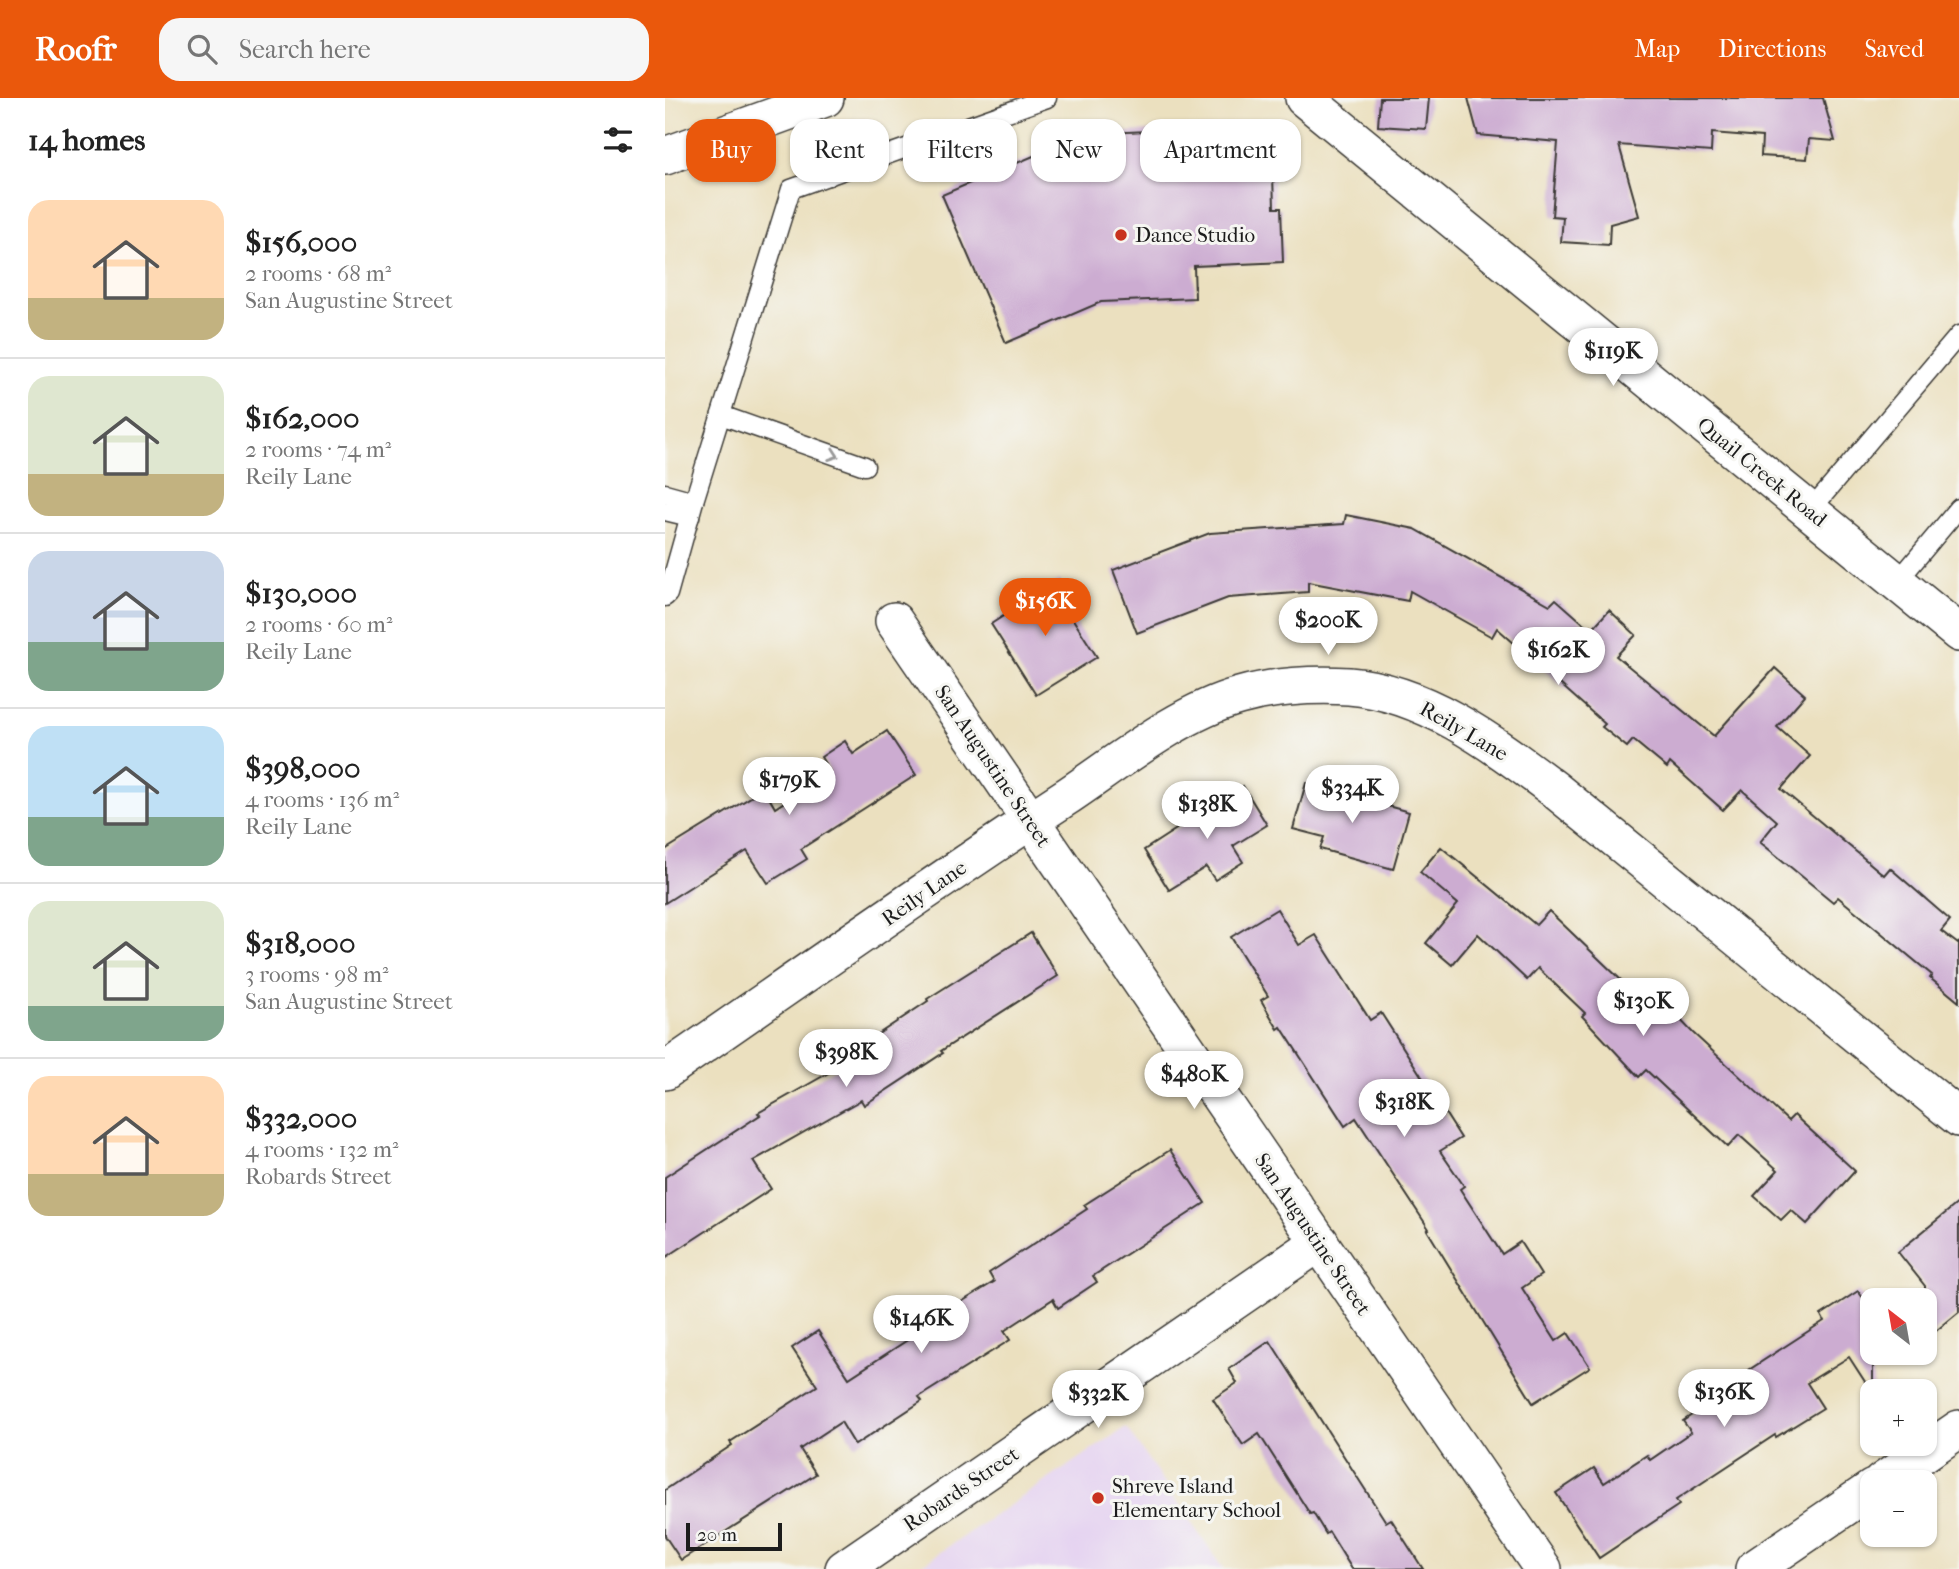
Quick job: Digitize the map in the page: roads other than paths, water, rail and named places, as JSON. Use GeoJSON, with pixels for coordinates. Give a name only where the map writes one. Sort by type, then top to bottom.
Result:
{"type":"FeatureCollection","features":[{"type":"Feature","properties":{"kind":"street","name":"Quail Creek Road"},"geometry":{"type":"LineString","coordinates":[[1304,98],[1959,633]]}},
{"type":"Feature","properties":{"kind":"street"},"geometry":{"type":"LineString","coordinates":[[665,156],[814,102]]}},
{"type":"Feature","properties":{"kind":"street","name":"San Augustine Street"},"geometry":{"type":"LineString","coordinates":[[894,621],[1543,1569]]}},
{"type":"Feature","properties":{"kind":"street","name":"Reily Lane"},"geometry":{"type":"LineString","coordinates":[[665,1071],[1185,718],[1238,696],[1293,685],[1350,686],[1378,691],[1424,706],[1469,731],[1544,781],[1959,1118]]}},
{"type":"Feature","properties":{"kind":"street","name":"Robards Street"},"geometry":{"type":"LineString","coordinates":[[844,1569],[1319,1242]]}},
{"type":"Feature","properties":{"kind":"street"},"geometry":{"type":"LineString","coordinates":[[1899,1470],[1959,1429]]}},
{"type":"Feature","properties":{"kind":"street"},"geometry":{"type":"LineString","coordinates":[[1753,1569],[1860,1497]]}},
{"type":"Feature","properties":{"kind":"lane"},"geometry":{"type":"LineString","coordinates":[[889,155],[1047,98]]}},
{"type":"Feature","properties":{"kind":"lane"},"geometry":{"type":"LineString","coordinates":[[665,597],[791,190],[813,182]]}},
{"type":"Feature","properties":{"kind":"lane"},"geometry":{"type":"LineString","coordinates":[[1810,511],[1959,335]]}},
{"type":"Feature","properties":{"kind":"lane"},"geometry":{"type":"LineString","coordinates":[[721,415],[865,466]]}},
{"type":"Feature","properties":{"kind":"lane"},"geometry":{"type":"LineString","coordinates":[[665,493],[692,509]]}},
{"type":"Feature","properties":{"kind":"lane"},"geometry":{"type":"LineString","coordinates":[[1897,582],[1959,508]]}},
{"type":"Feature","properties":{"kind":"lane"},"geometry":{"type":"LineString","coordinates":[[665,511],[692,509]]}},
{"type":"Feature","properties":{"kind":"place","name":"Dance Studio"},"geometry":{"type":"Point","coordinates":[1121,235]}},
{"type":"Feature","properties":{"kind":"place","name":"Shreve Island Elementary School"},"geometry":{"type":"Point","coordinates":[1098,1498]}}]}
